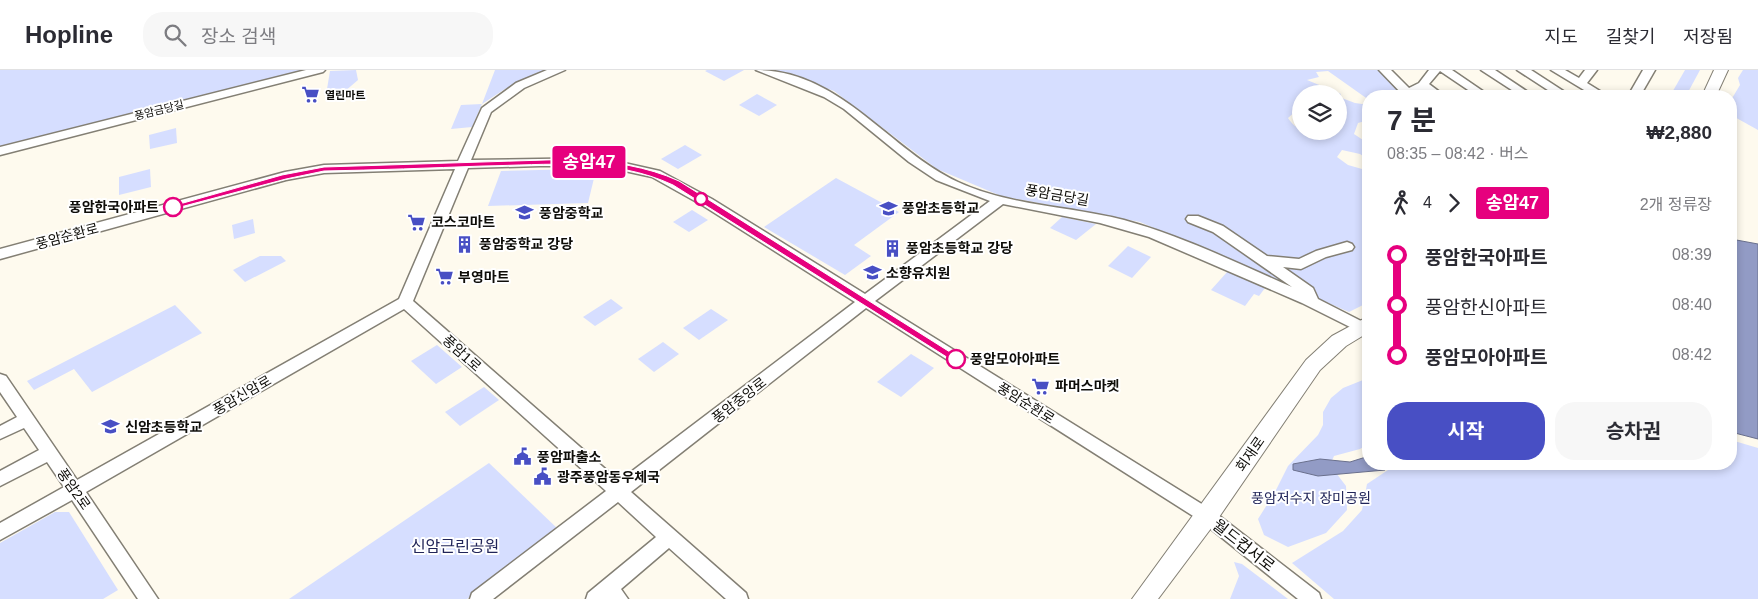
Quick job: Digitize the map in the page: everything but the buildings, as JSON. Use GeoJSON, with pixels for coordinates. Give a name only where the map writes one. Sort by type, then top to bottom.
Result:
{"type":"FeatureCollection","features":[{"type":"Feature","properties":{"kind":"main road"},"geometry":{"type":"LineString","coordinates":[[1712,90],[1722,70]]}},
{"type":"Feature","properties":{"kind":"main road","name":"회재로"},"geometry":{"type":"LineString","coordinates":[[1144,599],[1207,516],[1313,365],[1339,341],[1362,326]]}},
{"type":"Feature","properties":{"kind":"street","name":"풍암금당길"},"geometry":{"type":"LineString","coordinates":[[0,151],[319,70]]}},
{"type":"Feature","properties":{"kind":"street"},"geometry":{"type":"LineString","coordinates":[[405,302],[486,110],[518,86],[559,70]]}},
{"type":"Feature","properties":{"kind":"street","name":"풍암금당길"},"geometry":{"type":"LineString","coordinates":[[762,70],[823,92],[848,107],[940,177],[999,202],[1085,216],[1146,232],[1182,245],[1362,324]]}},
{"type":"Feature","properties":{"kind":"street"},"geometry":{"type":"LineString","coordinates":[[1384,70],[1404,90]]}},
{"type":"Feature","properties":{"kind":"street"},"geometry":{"type":"LineString","coordinates":[[1416,90],[1423,85],[1435,70]]}},
{"type":"Feature","properties":{"kind":"street"},"geometry":{"type":"LineString","coordinates":[[1445,70],[1475,90]]}},
{"type":"Feature","properties":{"kind":"street"},"geometry":{"type":"LineString","coordinates":[[1487,70],[1519,90]]}},
{"type":"Feature","properties":{"kind":"street"},"geometry":{"type":"LineString","coordinates":[[1523,70],[1555,90]]}},
{"type":"Feature","properties":{"kind":"street"},"geometry":{"type":"LineString","coordinates":[[1557,70],[1592,90]]}},
{"type":"Feature","properties":{"kind":"street"},"geometry":{"type":"LineString","coordinates":[[1581,84],[1591,70]]}},
{"type":"Feature","properties":{"kind":"street"},"geometry":{"type":"LineString","coordinates":[[1634,70],[1648,72],[1638,90]]}},
{"type":"Feature","properties":{"kind":"street"},"geometry":{"type":"LineString","coordinates":[[1423,85],[1430,90]]}},
{"type":"Feature","properties":{"kind":"street","name":"풍암순환로"},"geometry":{"type":"LineString","coordinates":[[0,254],[285,176],[314,171],[577,161],[626,166],[656,174],[707,202],[1174,495]]}},
{"type":"Feature","properties":{"kind":"street","name":"풍암중앙로"},"geometry":{"type":"LineString","coordinates":[[479,599],[864,302],[999,202]]}},
{"type":"Feature","properties":{"kind":"street"},"geometry":{"type":"LineString","coordinates":[[1193,219],[1218,229],[1264,260],[1308,291],[1315,303]]}},
{"type":"Feature","properties":{"kind":"street"},"geometry":{"type":"LineString","coordinates":[[1264,260],[1301,264],[1320,254],[1347,247]]}},
{"type":"Feature","properties":{"kind":"street","name":"풍암신암로"},"geometry":{"type":"LineString","coordinates":[[0,532],[405,302]]}},
{"type":"Feature","properties":{"kind":"street","name":"풍암1로"},"geometry":{"type":"LineString","coordinates":[[405,302],[739,599]]}},
{"type":"Feature","properties":{"kind":"street","name":"풍암2로"},"geometry":{"type":"LineString","coordinates":[[0,380],[149,599]]}},
{"type":"Feature","properties":{"kind":"street"},"geometry":{"type":"LineString","coordinates":[[0,433],[26,420]]}},
{"type":"Feature","properties":{"kind":"street"},"geometry":{"type":"LineString","coordinates":[[0,479],[49,453]]}},
{"type":"Feature","properties":{"kind":"street","name":"월드컵서로"},"geometry":{"type":"LineString","coordinates":[[1174,495],[1207,516],[1312,599]]}},
{"type":"Feature","properties":{"kind":"street"},"geometry":{"type":"LineString","coordinates":[[607,595],[669,537]]}},
{"type":"Feature","properties":{"kind":"green space"},"geometry":{"type":"Polygon","coordinates":[[[0,70],[308,70],[0,149],[0,70]]]}},
{"type":"Feature","properties":{"kind":"green space"},"geometry":{"type":"Polygon","coordinates":[[[356,70],[358,80],[344,92],[326,95],[330,71],[356,70]]]}},
{"type":"Feature","properties":{"kind":"green space"},"geometry":{"type":"Polygon","coordinates":[[[495,70],[552,70],[505,89],[482,104],[495,70]]]}},
{"type":"Feature","properties":{"kind":"green space"},"geometry":{"type":"Polygon","coordinates":[[[744,70],[724,81],[705,71],[744,70]]]}},
{"type":"Feature","properties":{"kind":"green space"},"geometry":{"type":"Polygon","coordinates":[[[775,70],[1381,70],[1401,90],[1362,90],[1362,95],[1328,71],[1316,72],[1319,77],[1307,80],[1319,85],[1292,85],[1292,114],[1288,118],[1292,123],[1292,140],[1347,140],[1347,100],[1362,104],[1362,122],[1358,123],[1354,134],[1362,139],[1362,155],[1342,150],[1337,157],[1348,165],[1362,169],[1362,306],[1349,312],[1140,222],[1001,196],[937,169],[834,91],[775,70]]]}},
{"type":"Feature","properties":{"kind":"green space"},"geometry":{"type":"Polygon","coordinates":[[[1685,70],[1700,70],[1689,90],[1673,90],[1685,70]]]}},
{"type":"Feature","properties":{"kind":"green space"},"geometry":{"type":"Polygon","coordinates":[[[1743,70],[1758,70],[1758,130],[1737,118],[1737,90],[1740,85],[1738,78],[1743,70]]]}},
{"type":"Feature","properties":{"kind":"green space"},"geometry":{"type":"Polygon","coordinates":[[[757,94],[777,105],[759,116],[739,105],[757,94]]]}},
{"type":"Feature","properties":{"kind":"green space"},"geometry":{"type":"Polygon","coordinates":[[[482,104],[472,127],[451,129],[461,105],[482,104]]]}},
{"type":"Feature","properties":{"kind":"green space"},"geometry":{"type":"Polygon","coordinates":[[[176,128],[177,143],[150,149],[149,135],[176,128]]]}},
{"type":"Feature","properties":{"kind":"green space"},"geometry":{"type":"Polygon","coordinates":[[[685,145],[702,155],[678,169],[661,159],[685,145]]]}},
{"type":"Feature","properties":{"kind":"green space"},"geometry":{"type":"Polygon","coordinates":[[[150,169],[151,187],[119,195],[119,177],[150,169]]]}},
{"type":"Feature","properties":{"kind":"green space"},"geometry":{"type":"Polygon","coordinates":[[[596,170],[588,203],[488,206],[501,171],[596,170]]]}},
{"type":"Feature","properties":{"kind":"green space"},"geometry":{"type":"Polygon","coordinates":[[[836,178],[899,212],[854,245],[871,256],[845,275],[764,227],[836,178]]]}},
{"type":"Feature","properties":{"kind":"green space"},"geometry":{"type":"Polygon","coordinates":[[[692,210],[708,220],[689,232],[673,222],[692,210]]]}},
{"type":"Feature","properties":{"kind":"green space"},"geometry":{"type":"Polygon","coordinates":[[[1062,217],[1096,224],[1076,240],[1050,228],[1062,217]]]}},
{"type":"Feature","properties":{"kind":"green space"},"geometry":{"type":"Polygon","coordinates":[[[253,219],[255,233],[234,239],[232,225],[253,219]]]}},
{"type":"Feature","properties":{"kind":"green space"},"geometry":{"type":"Polygon","coordinates":[[[1128,246],[1151,257],[1132,278],[1108,266],[1128,246]]]}},
{"type":"Feature","properties":{"kind":"green space"},"geometry":{"type":"Polygon","coordinates":[[[260,256],[281,256],[286,261],[245,282],[233,270],[260,256]]]}},
{"type":"Feature","properties":{"kind":"green space"},"geometry":{"type":"Polygon","coordinates":[[[1228,271],[1265,288],[1259,296],[1254,294],[1245,306],[1211,290],[1228,271]]]}},
{"type":"Feature","properties":{"kind":"green space"},"geometry":{"type":"Polygon","coordinates":[[[611,299],[623,308],[595,326],[583,317],[611,299]]]}},
{"type":"Feature","properties":{"kind":"green space"},"geometry":{"type":"Polygon","coordinates":[[[175,305],[202,333],[92,392],[74,369],[34,390],[27,381],[175,305]]]}},
{"type":"Feature","properties":{"kind":"green space"},"geometry":{"type":"Polygon","coordinates":[[[711,309],[728,320],[699,340],[683,328],[711,309]]]}},
{"type":"Feature","properties":{"kind":"green space"},"geometry":{"type":"Polygon","coordinates":[[[663,342],[679,354],[654,372],[638,359],[663,342]]]}},
{"type":"Feature","properties":{"kind":"green space"},"geometry":{"type":"Polygon","coordinates":[[[437,345],[462,367],[436,384],[411,361],[437,345]]]}},
{"type":"Feature","properties":{"kind":"green space"},"geometry":{"type":"Polygon","coordinates":[[[911,354],[934,368],[901,397],[877,382],[911,354]]]}},
{"type":"Feature","properties":{"kind":"green space","name":"풍암저수지 장미공원"},"geometry":{"type":"Polygon","coordinates":[[[1362,380],[1362,448],[1334,456],[1330,465],[1346,486],[1347,510],[1326,533],[1288,547],[1264,535],[1258,519],[1288,466],[1318,435],[1323,425],[1323,412],[1331,398],[1343,388],[1362,380]]]}},
{"type":"Feature","properties":{"kind":"green space"},"geometry":{"type":"Polygon","coordinates":[[[484,387],[499,400],[460,426],[445,412],[484,387]]]}},
{"type":"Feature","properties":{"kind":"green space"},"geometry":{"type":"Polygon","coordinates":[[[1737,442],[1758,448],[1758,599],[1334,599],[1292,563],[1343,531],[1362,510],[1367,484],[1388,470],[1737,470],[1737,442]]]}},
{"type":"Feature","properties":{"kind":"green space","name":"신암근린공원"},"geometry":{"type":"Polygon","coordinates":[[[489,463],[559,530],[467,599],[289,599],[489,463]]]}},
{"type":"Feature","properties":{"kind":"green space"},"geometry":{"type":"Polygon","coordinates":[[[55,512],[69,512],[118,590],[103,599],[0,599],[0,543],[55,512]]]}},
{"type":"Feature","properties":{"kind":"green space"},"geometry":{"type":"Polygon","coordinates":[[[1234,562],[1242,564],[1288,599],[1230,599],[1239,576],[1234,562]]]}},
{"type":"Feature","properties":{"kind":"shaded area"},"geometry":{"type":"Polygon","coordinates":[[[1737,240],[1758,244],[1758,439],[1737,434],[1737,240]]]}},
{"type":"Feature","properties":{"kind":"shaded area"},"geometry":{"type":"Polygon","coordinates":[[[1362,458],[1362,470],[1385,470],[1318,476],[1293,470],[1293,464],[1320,459],[1350,462],[1362,458]]]}},
{"type":"Feature","properties":{"kind":"bus line","name":"송암47"},"geometry":{"type":"LineString","coordinates":[[173,207],[285,176],[324,169],[577,161],[602,162],[626,166],[656,174],[676,183],[956,359]]}},
{"type":"Feature","properties":{"kind":"place","name":"열린마트"},"geometry":{"type":"Point","coordinates":[311,95]}},
{"type":"Feature","properties":{"kind":"place","name":"풍암한국아파트"},"geometry":{"type":"Point","coordinates":[173,207]}},
{"type":"Feature","properties":{"kind":"place","name":"풍암초등학교"},"geometry":{"type":"Point","coordinates":[888,208]}},
{"type":"Feature","properties":{"kind":"place","name":"풍암중학교"},"geometry":{"type":"Point","coordinates":[525,213]}},
{"type":"Feature","properties":{"kind":"place","name":"코스코마트"},"geometry":{"type":"Point","coordinates":[417,222]}},
{"type":"Feature","properties":{"kind":"place","name":"풍암중학교 강당"},"geometry":{"type":"Point","coordinates":[465,244]}},
{"type":"Feature","properties":{"kind":"place","name":"풍암초등학교 강당"},"geometry":{"type":"Point","coordinates":[892,248]}},
{"type":"Feature","properties":{"kind":"place","name":"소향유치원"},"geometry":{"type":"Point","coordinates":[872,273]}},
{"type":"Feature","properties":{"kind":"place","name":"부영마트"},"geometry":{"type":"Point","coordinates":[444,277]}},
{"type":"Feature","properties":{"kind":"place","name":"풍암모아아파트"},"geometry":{"type":"Point","coordinates":[956,359]}},
{"type":"Feature","properties":{"kind":"place","name":"파머스마켓"},"geometry":{"type":"Point","coordinates":[1041,386]}},
{"type":"Feature","properties":{"kind":"place","name":"신암초등학교"},"geometry":{"type":"Point","coordinates":[111,427]}},
{"type":"Feature","properties":{"kind":"place","name":"풍암파출소"},"geometry":{"type":"Point","coordinates":[523,457]}},
{"type":"Feature","properties":{"kind":"place","name":"광주풍암동우체국"},"geometry":{"type":"Point","coordinates":[543,477]}}]}
